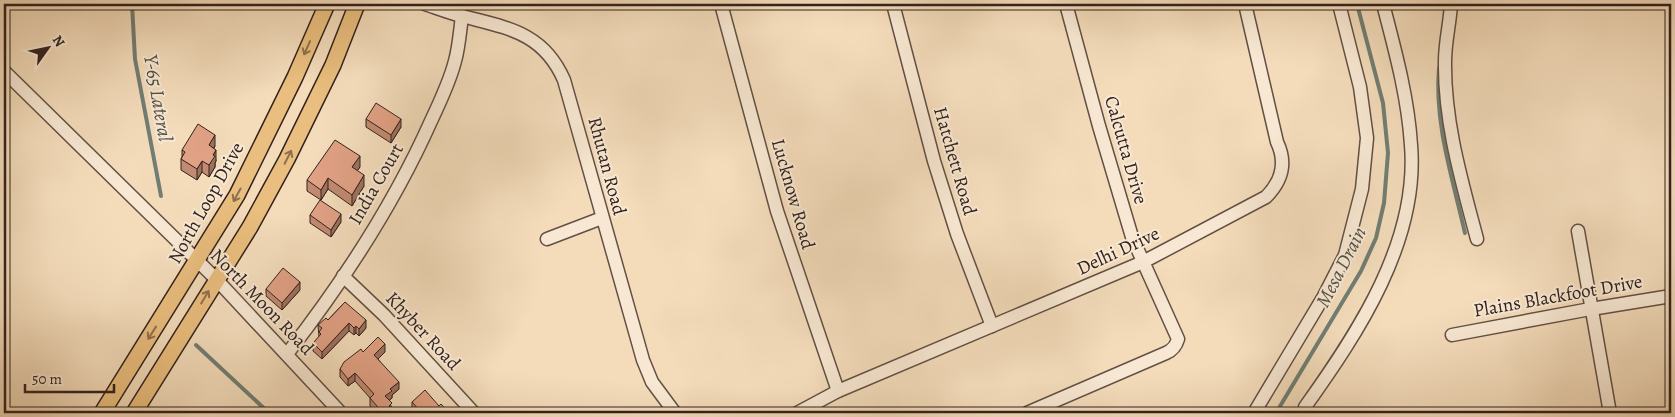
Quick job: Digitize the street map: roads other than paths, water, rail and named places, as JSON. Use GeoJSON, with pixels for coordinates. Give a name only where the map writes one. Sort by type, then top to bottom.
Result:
{"type":"FeatureCollection","features":[{"type":"Feature","properties":{"kind":"main road","name":"North Loop Drive"},"geometry":{"type":"LineString","coordinates":[[102,413],[238,195],[295,77],[327,4]]}},
{"type":"Feature","properties":{"kind":"main road"},"geometry":{"type":"LineString","coordinates":[[134,413],[250,227],[287,159],[333,64],[357,4]]}},
{"type":"Feature","properties":{"kind":"street","name":"Rhutan Road"},"geometry":{"type":"LineString","coordinates":[[425,4],[462,16],[503,26],[528,37],[540,45],[555,63],[564,80],[646,369],[652,382],[675,413]]}},
{"type":"Feature","properties":{"kind":"street","name":"Lucknow Road"},"geometry":{"type":"LineString","coordinates":[[721,4],[777,211],[838,391]]}},
{"type":"Feature","properties":{"kind":"street","name":"Hatchett Road"},"geometry":{"type":"LineString","coordinates":[[893,4],[934,161],[957,234],[992,326]]}},
{"type":"Feature","properties":{"kind":"street","name":"Calcutta Drive"},"geometry":{"type":"LineString","coordinates":[[1027,413],[1166,354],[1176,345],[1177,334],[1132,237],[1066,4]]}},
{"type":"Feature","properties":{"kind":"street","name":"Delhi Drive"},"geometry":{"type":"LineString","coordinates":[[797,413],[838,391],[1143,262],[1266,196],[1274,189],[1280,178],[1283,159],[1277,142],[1245,4]]}},
{"type":"Feature","properties":{"kind":"street"},"geometry":{"type":"LineString","coordinates":[[1254,413],[1324,296],[1345,255],[1362,189],[1367,138],[1360,86],[1339,4]]}},
{"type":"Feature","properties":{"kind":"street"},"geometry":{"type":"LineString","coordinates":[[1305,413],[1305,408],[1336,362],[1388,270],[1401,233],[1410,186],[1412,146],[1407,110],[1383,4]]}},
{"type":"Feature","properties":{"kind":"street"},"geometry":{"type":"LineString","coordinates":[[1451,4],[1445,61],[1449,116],[1463,186],[1477,240]]}},
{"type":"Feature","properties":{"kind":"street","name":"India Court"},"geometry":{"type":"LineString","coordinates":[[287,354],[343,276],[403,180],[425,134],[455,62],[462,16]]}},
{"type":"Feature","properties":{"kind":"street","name":"North Moon Road"},"geometry":{"type":"LineString","coordinates":[[4,71],[216,279],[341,413]]}},
{"type":"Feature","properties":{"kind":"street"},"geometry":{"type":"LineString","coordinates":[[547,240],[602,218]]}},
{"type":"Feature","properties":{"kind":"street"},"geometry":{"type":"LineString","coordinates":[[1578,231],[1610,413]]}},
{"type":"Feature","properties":{"kind":"street","name":"Khyber Road"},"geometry":{"type":"LineString","coordinates":[[343,276],[384,315],[474,413]]}},
{"type":"Feature","properties":{"kind":"street","name":"Plains Blackfoot Drive"},"geometry":{"type":"LineString","coordinates":[[1452,335],[1671,296]]}},
{"type":"Feature","properties":{"kind":"waterway","name":"Y-65 Lateral"},"geometry":{"type":"LineString","coordinates":[[132,4],[135,59],[161,196]]}},
{"type":"Feature","properties":{"kind":"waterway","name":"Mesa Drain"},"geometry":{"type":"LineString","coordinates":[[1276,413],[1361,271],[1376,238],[1384,203],[1388,153],[1383,103],[1357,4]]}},
{"type":"Feature","properties":{"kind":"waterway"},"geometry":{"type":"LineString","coordinates":[[1439,68],[1439,110],[1442,130],[1465,233]]}},
{"type":"Feature","properties":{"kind":"waterway","name":"Y-65 Lateral"},"geometry":{"type":"LineString","coordinates":[[196,345],[269,413]]}}]}
